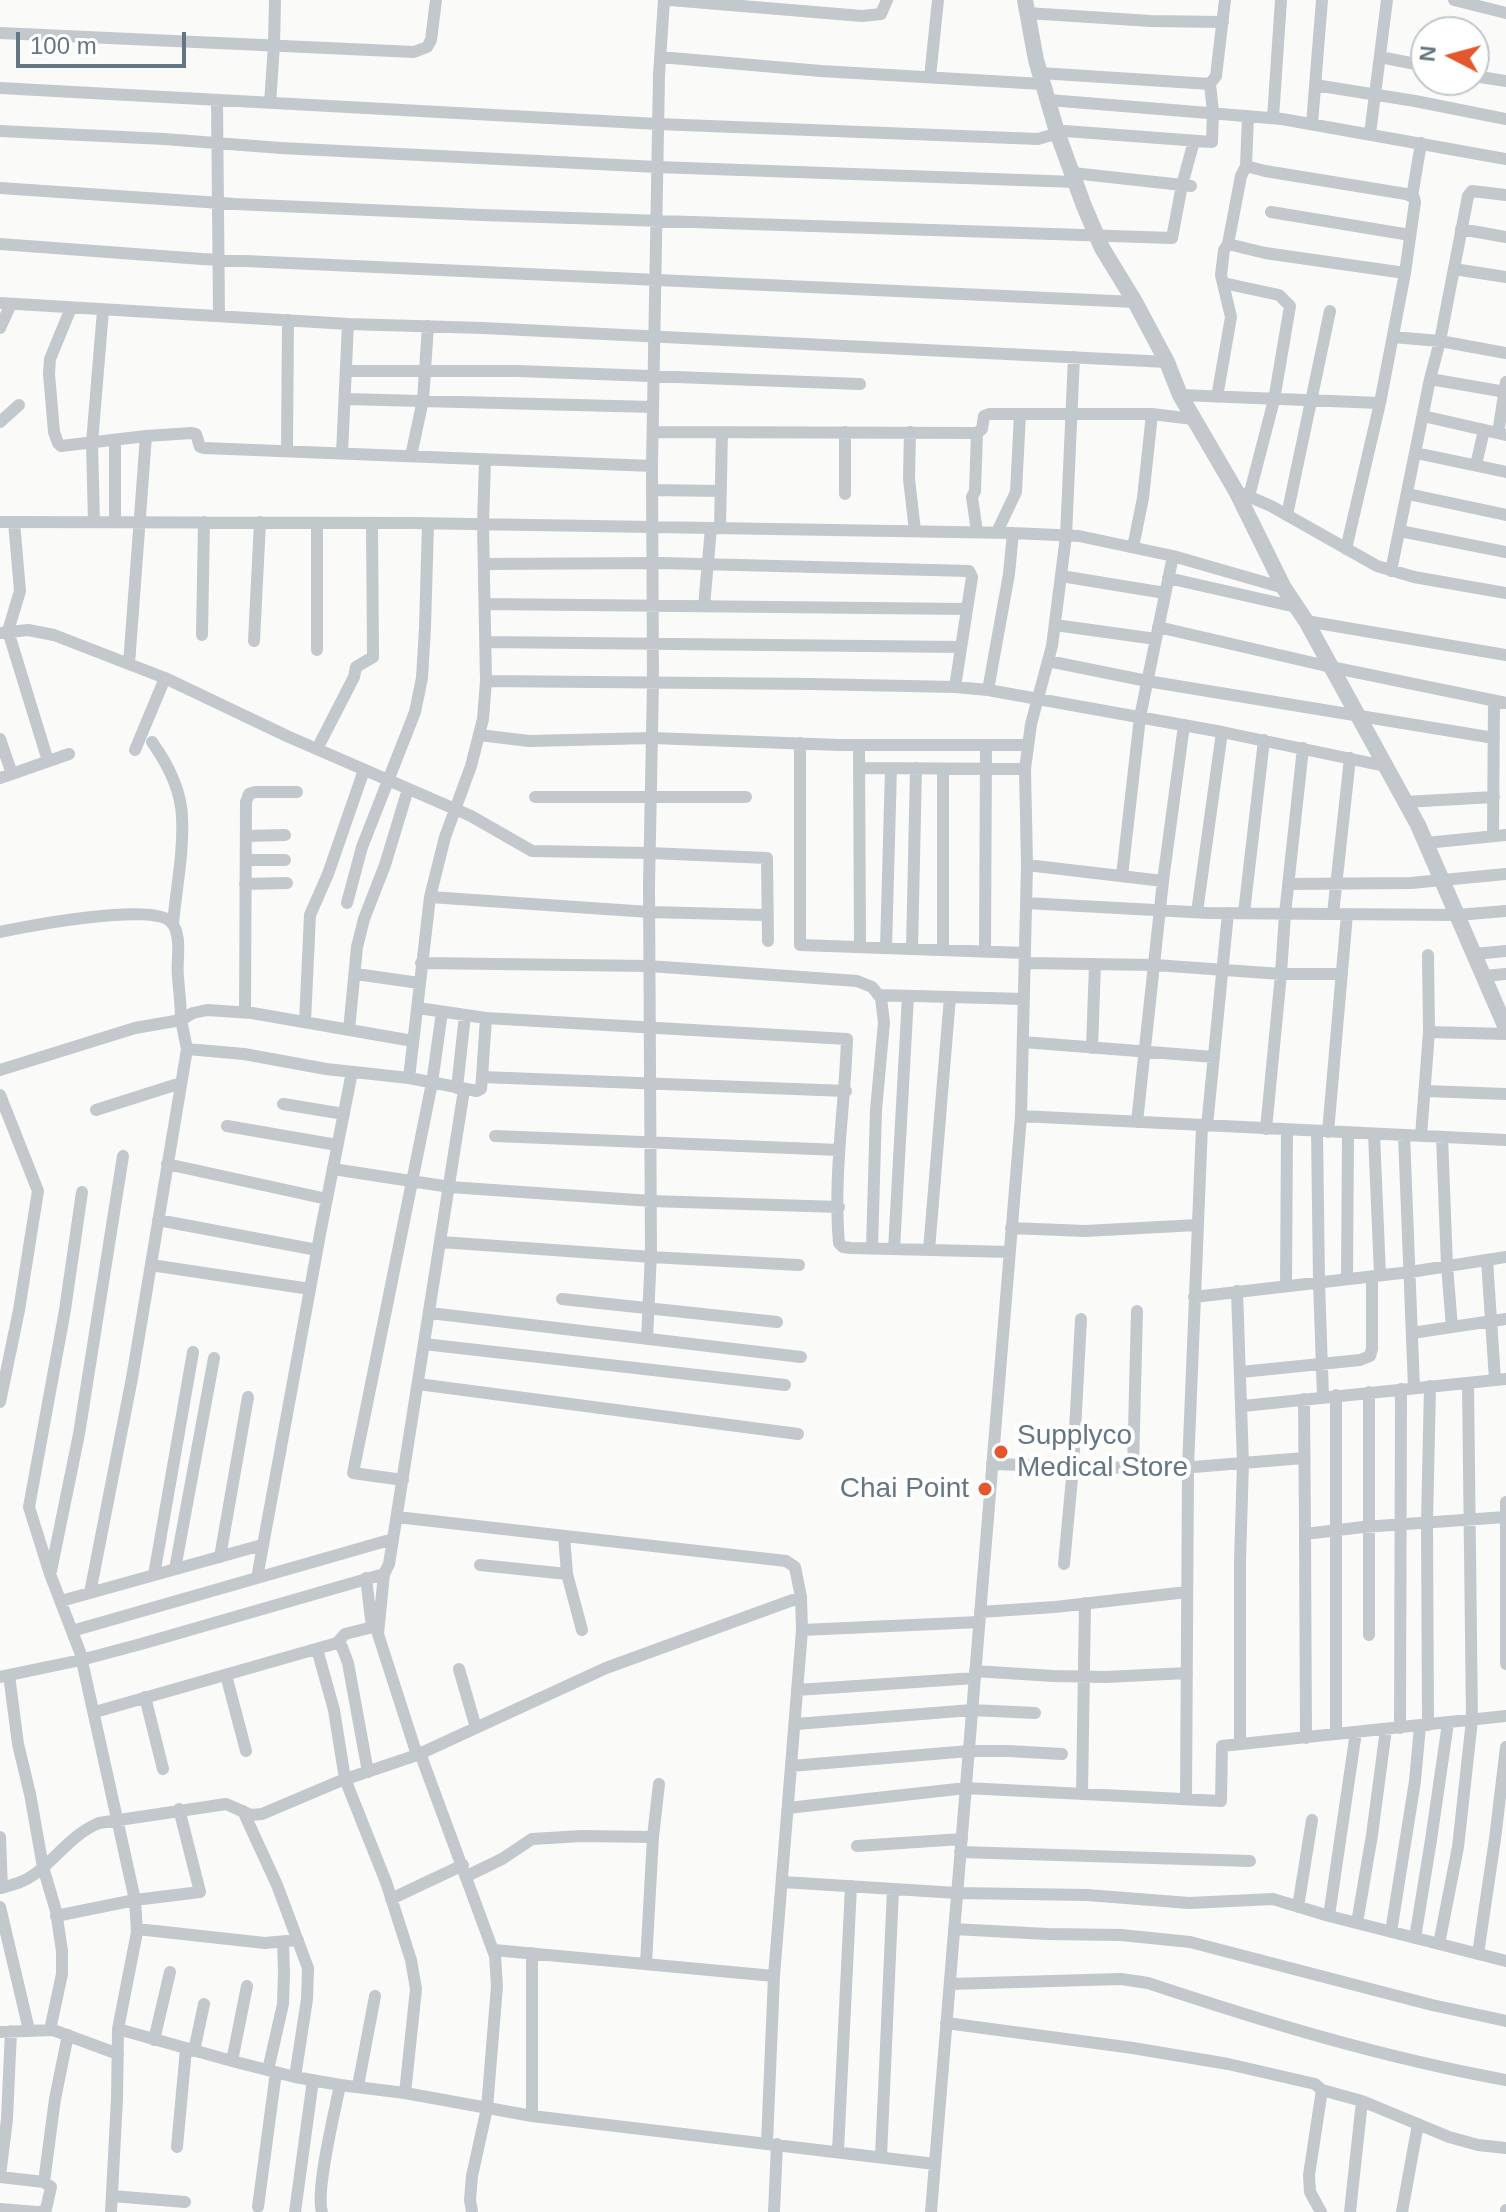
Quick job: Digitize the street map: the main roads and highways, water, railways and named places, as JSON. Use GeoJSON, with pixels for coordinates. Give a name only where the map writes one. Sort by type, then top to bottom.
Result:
{"type":"FeatureCollection","features":[{"type":"Feature","properties":{"kind":"place","name":"Supplyco Medical Store"},"geometry":{"type":"Point","coordinates":[1001,1452]}},
{"type":"Feature","properties":{"kind":"place","name":"Chai Point"},"geometry":{"type":"Point","coordinates":[985,1489]}}]}
